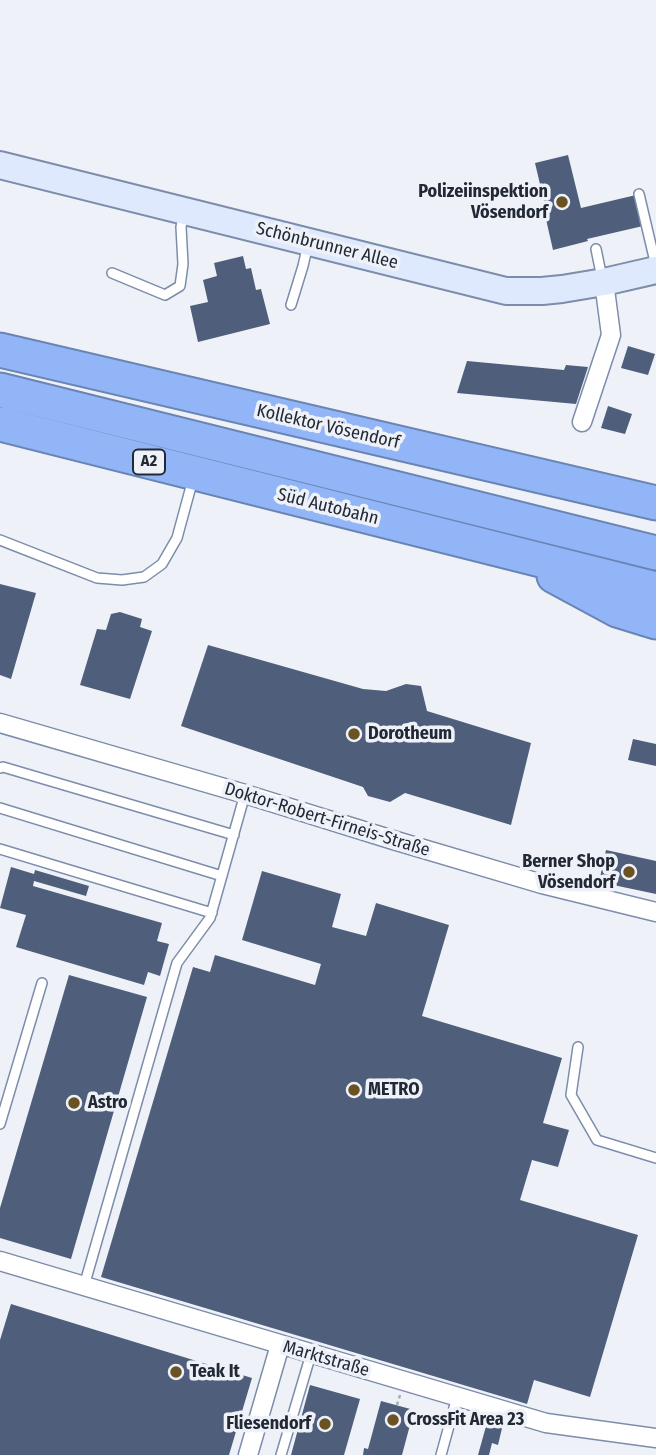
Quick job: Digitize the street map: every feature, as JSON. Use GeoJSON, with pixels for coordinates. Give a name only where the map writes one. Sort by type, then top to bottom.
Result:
{"type":"FeatureCollection","features":[{"type":"Feature","properties":{"kind":"highway","name":"Kollektor Vösendorf"},"geometry":{"type":"LineString","coordinates":[[0,350],[656,503]]}},
{"type":"Feature","properties":{"kind":"highway","name":"Süd Autobahn"},"geometry":{"type":"LineString","coordinates":[[0,390],[656,553]]}},
{"type":"Feature","properties":{"kind":"highway","name":"Süd Autobahn"},"geometry":{"type":"LineString","coordinates":[[0,424],[656,589]]}},
{"type":"Feature","properties":{"kind":"highway"},"geometry":{"type":"LineString","coordinates":[[515,554],[617,610],[656,622]]}},
{"type":"Feature","properties":{"kind":"main road","name":"Schönbrunner Allee"},"geometry":{"type":"LineString","coordinates":[[0,164],[506,290],[542,291],[603,282],[656,268]]}},
{"type":"Feature","properties":{"kind":"street"},"geometry":{"type":"LineString","coordinates":[[582,422],[611,335],[603,282]]}},
{"type":"Feature","properties":{"kind":"street","name":"Doktor-Robert-Firneis-Straße"},"geometry":{"type":"LineString","coordinates":[[0,723],[542,884],[656,912]]}},
{"type":"Feature","properties":{"kind":"street","name":"Marktstraße"},"geometry":{"type":"LineString","coordinates":[[0,1261],[546,1423],[656,1438]]}},
{"type":"Feature","properties":{"kind":"street"},"geometry":{"type":"LineString","coordinates":[[248,1455],[280,1345]]}},
{"type":"Feature","properties":{"kind":"lane"},"geometry":{"type":"LineString","coordinates":[[639,194],[656,268]]}},
{"type":"Feature","properties":{"kind":"lane"},"geometry":{"type":"LineString","coordinates":[[112,273],[165,295],[180,286],[183,264],[181,227],[184,211]]}},
{"type":"Feature","properties":{"kind":"lane"},"geometry":{"type":"LineString","coordinates":[[291,305],[308,242]]}},
{"type":"Feature","properties":{"kind":"lane"},"geometry":{"type":"LineString","coordinates":[[596,249],[603,282]]}},
{"type":"Feature","properties":{"kind":"lane"},"geometry":{"type":"LineString","coordinates":[[0,540],[97,578],[122,580],[144,577],[162,564],[177,538],[194,473]]}},
{"type":"Feature","properties":{"kind":"lane"},"geometry":{"type":"LineString","coordinates":[[0,768],[234,835]]}},
{"type":"Feature","properties":{"kind":"lane"},"geometry":{"type":"LineString","coordinates":[[84,1286],[177,963],[210,918],[245,794]]}},
{"type":"Feature","properties":{"kind":"lane"},"geometry":{"type":"LineString","coordinates":[[0,808],[222,876]]}},
{"type":"Feature","properties":{"kind":"lane"},"geometry":{"type":"LineString","coordinates":[[0,849],[212,913]]}},
{"type":"Feature","properties":{"kind":"lane"},"geometry":{"type":"LineString","coordinates":[[0,1124],[42,983]]}},
{"type":"Feature","properties":{"kind":"lane"},"geometry":{"type":"LineString","coordinates":[[578,1047],[571,1094],[597,1140],[656,1158]]}},
{"type":"Feature","properties":{"kind":"lane"},"geometry":{"type":"LineString","coordinates":[[281,1455],[311,1354]]}},
{"type":"Feature","properties":{"kind":"lane"},"geometry":{"type":"LineString","coordinates":[[441,1455],[457,1397]]}},
{"type":"Feature","properties":{"kind":"path"},"geometry":{"type":"LineString","coordinates":[[397,1405],[400,1395]]}},
{"type":"Feature","properties":{"kind":"building","name":"Polizeiinspektion Vösendorf"},"geometry":{"type":"Polygon","coordinates":[[[568,155],[581,208],[636,195],[643,226],[553,250],[535,163],[568,155]]]}},
{"type":"Feature","properties":{"kind":"building"},"geometry":{"type":"Polygon","coordinates":[[[243,256],[246,269],[251,268],[256,290],[261,289],[270,324],[198,342],[190,306],[208,302],[203,280],[217,276],[214,263],[243,256]]]}},
{"type":"Feature","properties":{"kind":"building"},"geometry":{"type":"Polygon","coordinates":[[[628,346],[655,354],[648,375],[621,368],[628,346]]]}},
{"type":"Feature","properties":{"kind":"building"},"geometry":{"type":"Polygon","coordinates":[[[467,361],[564,370],[566,365],[588,367],[576,404],[457,393],[467,361]]]}},
{"type":"Feature","properties":{"kind":"building"},"geometry":{"type":"Polygon","coordinates":[[[608,406],[632,414],[625,434],[601,428],[608,406]]]}},
{"type":"Feature","properties":{"kind":"building"},"geometry":{"type":"Polygon","coordinates":[[[0,584],[36,593],[11,679],[0,675],[0,584]]]}},
{"type":"Feature","properties":{"kind":"building"},"geometry":{"type":"Polygon","coordinates":[[[120,612],[142,619],[140,627],[152,631],[130,699],[80,685],[97,629],[106,630],[111,614],[120,612]]]}},
{"type":"Feature","properties":{"kind":"building","name":"Dorotheum"},"geometry":{"type":"Polygon","coordinates":[[[208,645],[363,689],[386,691],[406,684],[421,686],[427,711],[531,743],[511,825],[405,793],[390,802],[368,796],[363,787],[181,726],[208,645]]]}},
{"type":"Feature","properties":{"kind":"building"},"geometry":{"type":"Polygon","coordinates":[[[633,739],[656,744],[656,766],[628,760],[633,739]]]}},
{"type":"Feature","properties":{"kind":"building","name":"Berner Shop Vösendorf"},"geometry":{"type":"Polygon","coordinates":[[[606,850],[656,861],[656,894],[599,882],[606,850]]]}},
{"type":"Feature","properties":{"kind":"building"},"geometry":{"type":"Polygon","coordinates":[[[11,867],[34,874],[35,870],[89,886],[86,896],[34,881],[33,886],[162,923],[157,941],[169,944],[160,976],[148,972],[144,985],[16,947],[26,915],[0,908],[11,867]]]}},
{"type":"Feature","properties":{"kind":"building","name":"METRO"},"geometry":{"type":"Polygon","coordinates":[[[262,871],[341,894],[332,927],[366,936],[376,903],[449,925],[422,1016],[562,1058],[543,1123],[569,1130],[558,1167],[532,1160],[520,1200],[638,1235],[590,1397],[534,1380],[527,1404],[101,1277],[193,967],[210,972],[215,955],[315,985],[321,964],[242,940],[262,871]]]}},
{"type":"Feature","properties":{"kind":"building","name":"Astro"},"geometry":{"type":"Polygon","coordinates":[[[69,975],[147,997],[71,1259],[0,1238],[0,1208],[69,975]]]}},
{"type":"Feature","properties":{"kind":"building"},"geometry":{"type":"Polygon","coordinates":[[[11,1304],[252,1378],[229,1455],[0,1455],[0,1340],[11,1304]]]}},
{"type":"Feature","properties":{"kind":"building"},"geometry":{"type":"Polygon","coordinates":[[[310,1385],[360,1399],[344,1455],[291,1455],[310,1385]]]}},
{"type":"Feature","properties":{"kind":"building"},"geometry":{"type":"Polygon","coordinates":[[[381,1401],[414,1410],[402,1455],[363,1455],[364,1448],[368,1449],[381,1401]]]}},
{"type":"Feature","properties":{"kind":"building"},"geometry":{"type":"Polygon","coordinates":[[[488,1419],[503,1424],[498,1445],[492,1443],[489,1455],[478,1455],[488,1419]]]}},
{"type":"Feature","properties":{"kind":"place","name":"Polizeiinspektion Vösendorf"},"geometry":{"type":"Point","coordinates":[562,202]}},
{"type":"Feature","properties":{"kind":"place","name":"Dorotheum"},"geometry":{"type":"Point","coordinates":[354,734]}},
{"type":"Feature","properties":{"kind":"place","name":"Berner Shop Vösendorf"},"geometry":{"type":"Point","coordinates":[629,872]}},
{"type":"Feature","properties":{"kind":"place","name":"METRO"},"geometry":{"type":"Point","coordinates":[354,1090]}},
{"type":"Feature","properties":{"kind":"place","name":"Astro"},"geometry":{"type":"Point","coordinates":[74,1103]}},
{"type":"Feature","properties":{"kind":"place","name":"Teak It"},"geometry":{"type":"Point","coordinates":[176,1372]}},
{"type":"Feature","properties":{"kind":"place","name":"CrossFit Area 23"},"geometry":{"type":"Point","coordinates":[393,1420]}},
{"type":"Feature","properties":{"kind":"place","name":"Fliesendorf"},"geometry":{"type":"Point","coordinates":[325,1424]}}]}
